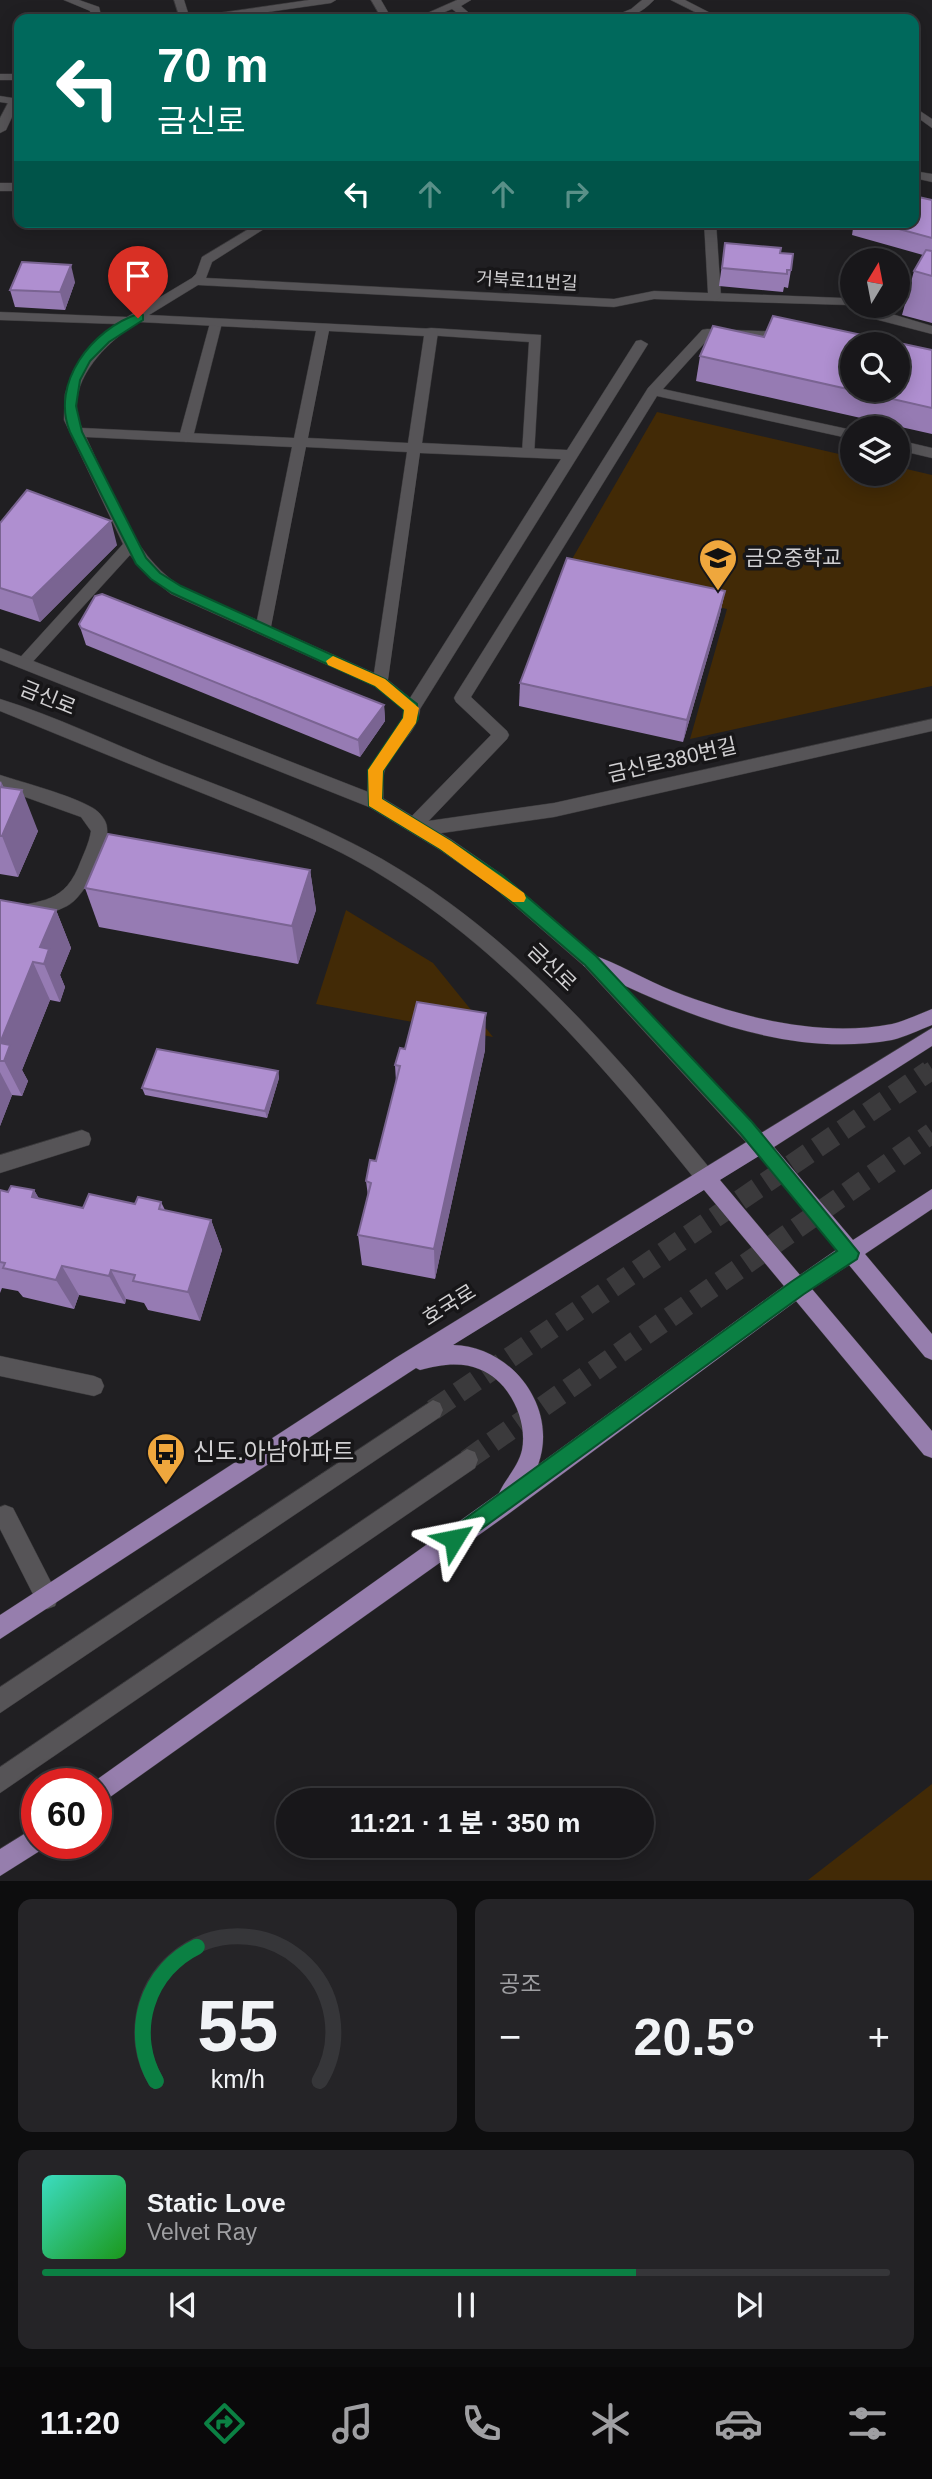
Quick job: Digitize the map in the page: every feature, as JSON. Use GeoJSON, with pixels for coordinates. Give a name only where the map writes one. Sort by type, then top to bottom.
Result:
{"type":"FeatureCollection","features":[{"type":"Feature","properties":{"kind":"main road"},"geometry":{"type":"LineString","coordinates":[[590,961],[636,985],[681,1003],[782,1031],[869,1037],[891,1033],[932,1017]]}},
{"type":"Feature","properties":{"kind":"main road","name":"호국로"},"geometry":{"type":"LineString","coordinates":[[0,1629],[404,1365],[705,1177],[762,1146],[932,1036]]}},
{"type":"Feature","properties":{"kind":"main road","name":"금신로"},"geometry":{"type":"LineString","coordinates":[[762,1146],[932,1350]]}},
{"type":"Feature","properties":{"kind":"main road","name":"금신로"},"geometry":{"type":"LineString","coordinates":[[705,1177],[932,1447]]}},
{"type":"Feature","properties":{"kind":"main road"},"geometry":{"type":"LineString","coordinates":[[112,1784],[499,1507],[797,1288],[932,1198]]}},
{"type":"Feature","properties":{"kind":"main road"},"geometry":{"type":"LineString","coordinates":[[404,1365],[448,1354],[467,1355],[485,1360],[503,1372],[514,1384],[526,1405],[533,1428],[533,1446],[528,1465],[499,1507]]}},
{"type":"Feature","properties":{"kind":"main road"},"geometry":{"type":"LineString","coordinates":[[0,1864],[21,1849]]}},
{"type":"Feature","properties":{"kind":"street"},"geometry":{"type":"LineString","coordinates":[[69,0],[95,9],[96,14]]}},
{"type":"Feature","properties":{"kind":"street"},"geometry":{"type":"LineString","coordinates":[[224,14],[275,4],[331,0]]}},
{"type":"Feature","properties":{"kind":"street"},"geometry":{"type":"LineString","coordinates":[[432,14],[466,0]]}},
{"type":"Feature","properties":{"kind":"street"},"geometry":{"type":"LineString","coordinates":[[626,14],[649,0]]}},
{"type":"Feature","properties":{"kind":"street"},"geometry":{"type":"LineString","coordinates":[[676,0],[706,14]]}},
{"type":"Feature","properties":{"kind":"street"},"geometry":{"type":"LineString","coordinates":[[454,6],[464,14]]}},
{"type":"Feature","properties":{"kind":"street"},"geometry":{"type":"LineString","coordinates":[[0,130],[14,107]]}},
{"type":"Feature","properties":{"kind":"street"},"geometry":{"type":"LineString","coordinates":[[260,228],[205,260],[202,275],[196,281],[94,348],[74,380],[71,420],[131,545],[140,561],[155,576],[176,590],[380,682],[412,708]]}},
{"type":"Feature","properties":{"kind":"street"},"geometry":{"type":"LineString","coordinates":[[710,228],[715,297]]}},
{"type":"Feature","properties":{"kind":"street","name":"거북로11번길"},"geometry":{"type":"LineString","coordinates":[[196,281],[614,303],[654,295],[840,302]]}},
{"type":"Feature","properties":{"kind":"street"},"geometry":{"type":"LineString","coordinates":[[910,289],[932,289]]}},
{"type":"Feature","properties":{"kind":"street"},"geometry":{"type":"LineString","coordinates":[[0,316],[323,327],[536,338],[529,453]]}},
{"type":"Feature","properties":{"kind":"street","name":"거북로11번길"},"geometry":{"type":"LineString","coordinates":[[887,318],[932,330]]}},
{"type":"Feature","properties":{"kind":"street"},"geometry":{"type":"LineString","coordinates":[[186,437],[216,323]]}},
{"type":"Feature","properties":{"kind":"street"},"geometry":{"type":"LineString","coordinates":[[262,629],[323,327]]}},
{"type":"Feature","properties":{"kind":"street"},"geometry":{"type":"LineString","coordinates":[[380,682],[430,332]]}},
{"type":"Feature","properties":{"kind":"street"},"geometry":{"type":"LineString","coordinates":[[417,827],[501,735],[462,698],[653,391],[707,333],[800,337]]}},
{"type":"Feature","properties":{"kind":"street"},"geometry":{"type":"LineString","coordinates":[[375,802],[376,770],[411,719],[412,708],[641,344]]}},
{"type":"Feature","properties":{"kind":"street"},"geometry":{"type":"LineString","coordinates":[[653,391],[840,432]]}},
{"type":"Feature","properties":{"kind":"street"},"geometry":{"type":"LineString","coordinates":[[76,432],[571,455]]}},
{"type":"Feature","properties":{"kind":"street"},"geometry":{"type":"LineString","coordinates":[[910,448],[932,453]]}},
{"type":"Feature","properties":{"kind":"street"},"geometry":{"type":"LineString","coordinates":[[23,663],[131,545]]}},
{"type":"Feature","properties":{"kind":"street","name":"금신로"},"geometry":{"type":"LineString","coordinates":[[0,654],[375,802],[417,827],[498,881],[590,961],[762,1146]]}},
{"type":"Feature","properties":{"kind":"street","name":"금신로"},"geometry":{"type":"LineString","coordinates":[[0,705],[318,833],[352,849],[408,882],[457,916],[546,993],[663,1125],[705,1177]]}},
{"type":"Feature","properties":{"kind":"street","name":"금신로380번길"},"geometry":{"type":"LineString","coordinates":[[417,827],[554,810],[932,726]]}},
{"type":"Feature","properties":{"kind":"street"},"geometry":{"type":"LineString","coordinates":[[0,781],[87,812],[99,825],[100,838],[76,891],[59,903],[42,909],[16,911],[0,918]]}},
{"type":"Feature","properties":{"kind":"street"},"geometry":{"type":"LineString","coordinates":[[0,1164],[82,1139]]}},
{"type":"Feature","properties":{"kind":"street"},"geometry":{"type":"LineString","coordinates":[[0,1366],[94,1386]]}},
{"type":"Feature","properties":{"kind":"street"},"geometry":{"type":"LineString","coordinates":[[0,1701],[433,1410]]}},
{"type":"Feature","properties":{"kind":"street"},"geometry":{"type":"LineString","coordinates":[[0,1781],[467,1460]]}},
{"type":"Feature","properties":{"kind":"street"},"geometry":{"type":"LineString","coordinates":[[5,1516],[47,1598]]}},
{"type":"Feature","properties":{"kind":"shaded area"},"geometry":{"type":"Polygon","coordinates":[[[657,412],[840,454],[840,486],[910,486],[910,470],[932,475],[932,686],[690,739],[727,609],[564,573],[657,412]]]}},
{"type":"Feature","properties":{"kind":"shaded area"},"geometry":{"type":"Polygon","coordinates":[[[346,910],[433,963],[493,1037],[316,1004],[346,910]]]}},
{"type":"Feature","properties":{"kind":"shaded area"},"geometry":{"type":"Polygon","coordinates":[[[932,1784],[932,1880],[808,1880],[932,1784]]]}},
{"type":"Feature","properties":{"kind":"building"},"geometry":{"type":"Polygon","coordinates":[[[919,197],[932,200],[932,238],[895,228],[919,228],[919,197]]]}},
{"type":"Feature","properties":{"kind":"building"},"geometry":{"type":"Polygon","coordinates":[[[725,243],[781,248],[780,253],[793,254],[791,270],[787,270],[787,274],[722,268],[725,243]]]}},
{"type":"Feature","properties":{"kind":"building"},"geometry":{"type":"Polygon","coordinates":[[[926,250],[932,251],[932,276],[914,271],[926,250]]]}},
{"type":"Feature","properties":{"kind":"building"},"geometry":{"type":"Polygon","coordinates":[[[22,262],[71,265],[60,292],[10,290],[22,262]]]}},
{"type":"Feature","properties":{"kind":"building"},"geometry":{"type":"Polygon","coordinates":[[[773,316],[848,332],[840,332],[840,387],[700,356],[713,326],[764,337],[773,316]]]}},
{"type":"Feature","properties":{"kind":"building"},"geometry":{"type":"Polygon","coordinates":[[[910,345],[932,350],[932,408],[906,402],[910,402],[910,345]]]}},
{"type":"Feature","properties":{"kind":"building"},"geometry":{"type":"Polygon","coordinates":[[[27,490],[111,521],[32,598],[0,588],[0,523],[27,490]]]}},
{"type":"Feature","properties":{"kind":"building"},"geometry":{"type":"Polygon","coordinates":[[[567,558],[725,591],[687,720],[520,683],[567,558]]]}},
{"type":"Feature","properties":{"kind":"building"},"geometry":{"type":"Polygon","coordinates":[[[102,594],[384,705],[358,740],[81,628],[79,624],[95,596],[102,594]]]}},
{"type":"Feature","properties":{"kind":"building"},"geometry":{"type":"Polygon","coordinates":[[[0,787],[22,790],[2,836],[0,836],[0,787]]]}},
{"type":"Feature","properties":{"kind":"building"},"geometry":{"type":"Polygon","coordinates":[[[108,834],[310,870],[292,926],[85,888],[108,834]]]}},
{"type":"Feature","properties":{"kind":"building"},"geometry":{"type":"Polygon","coordinates":[[[0,900],[56,910],[40,947],[49,949],[44,964],[33,962],[0,1043],[0,900]]]}},
{"type":"Feature","properties":{"kind":"building"},"geometry":{"type":"Polygon","coordinates":[[[417,1002],[486,1013],[434,1249],[358,1235],[371,1183],[366,1181],[370,1160],[376,1161],[400,1066],[395,1065],[400,1048],[405,1049],[417,1002]]]}},
{"type":"Feature","properties":{"kind":"building"},"geometry":{"type":"Polygon","coordinates":[[[0,1043],[10,1045],[4,1061],[0,1061],[0,1043]]]}},
{"type":"Feature","properties":{"kind":"building"},"geometry":{"type":"Polygon","coordinates":[[[157,1049],[278,1071],[265,1111],[142,1088],[157,1049]]]}},
{"type":"Feature","properties":{"kind":"building"},"geometry":{"type":"Polygon","coordinates":[[[11,1186],[34,1190],[32,1197],[83,1208],[89,1194],[135,1204],[138,1197],[161,1202],[159,1209],[211,1220],[188,1292],[133,1281],[135,1275],[111,1270],[109,1276],[62,1266],[56,1280],[3,1268],[5,1263],[0,1262],[0,1190],[8,1192],[11,1186]]]}},
{"type":"Feature","properties":{"kind":"tunnel"},"geometry":{"type":"LineString","coordinates":[[433,1410],[929,1071]]}},
{"type":"Feature","properties":{"kind":"tunnel"},"geometry":{"type":"LineString","coordinates":[[467,1460],[932,1133]]}},
{"type":"Feature","properties":{"kind":"slow traffic"},"geometry":{"type":"LineString","coordinates":[[333,661],[380,682],[412,708],[411,719],[376,770],[375,802],[446,845],[518,898]]}},
{"type":"Feature","properties":{"kind":"place","name":"금오중학교"},"geometry":{"type":"Point","coordinates":[718,592]}},
{"type":"Feature","properties":{"kind":"place","name":"신도.아남아파트"},"geometry":{"type":"Point","coordinates":[166,1486]}},
{"type":"Feature","properties":{"kind":"route"},"geometry":{"type":"LineString","coordinates":[[138,318],[104,340],[85,359],[74,380],[70,406],[71,420],[76,432],[140,561],[155,576],[176,590],[380,682],[412,708],[411,719],[376,770],[375,802],[446,845],[498,881],[590,961],[746,1128],[850,1253],[797,1288],[454,1539]]}}]}
